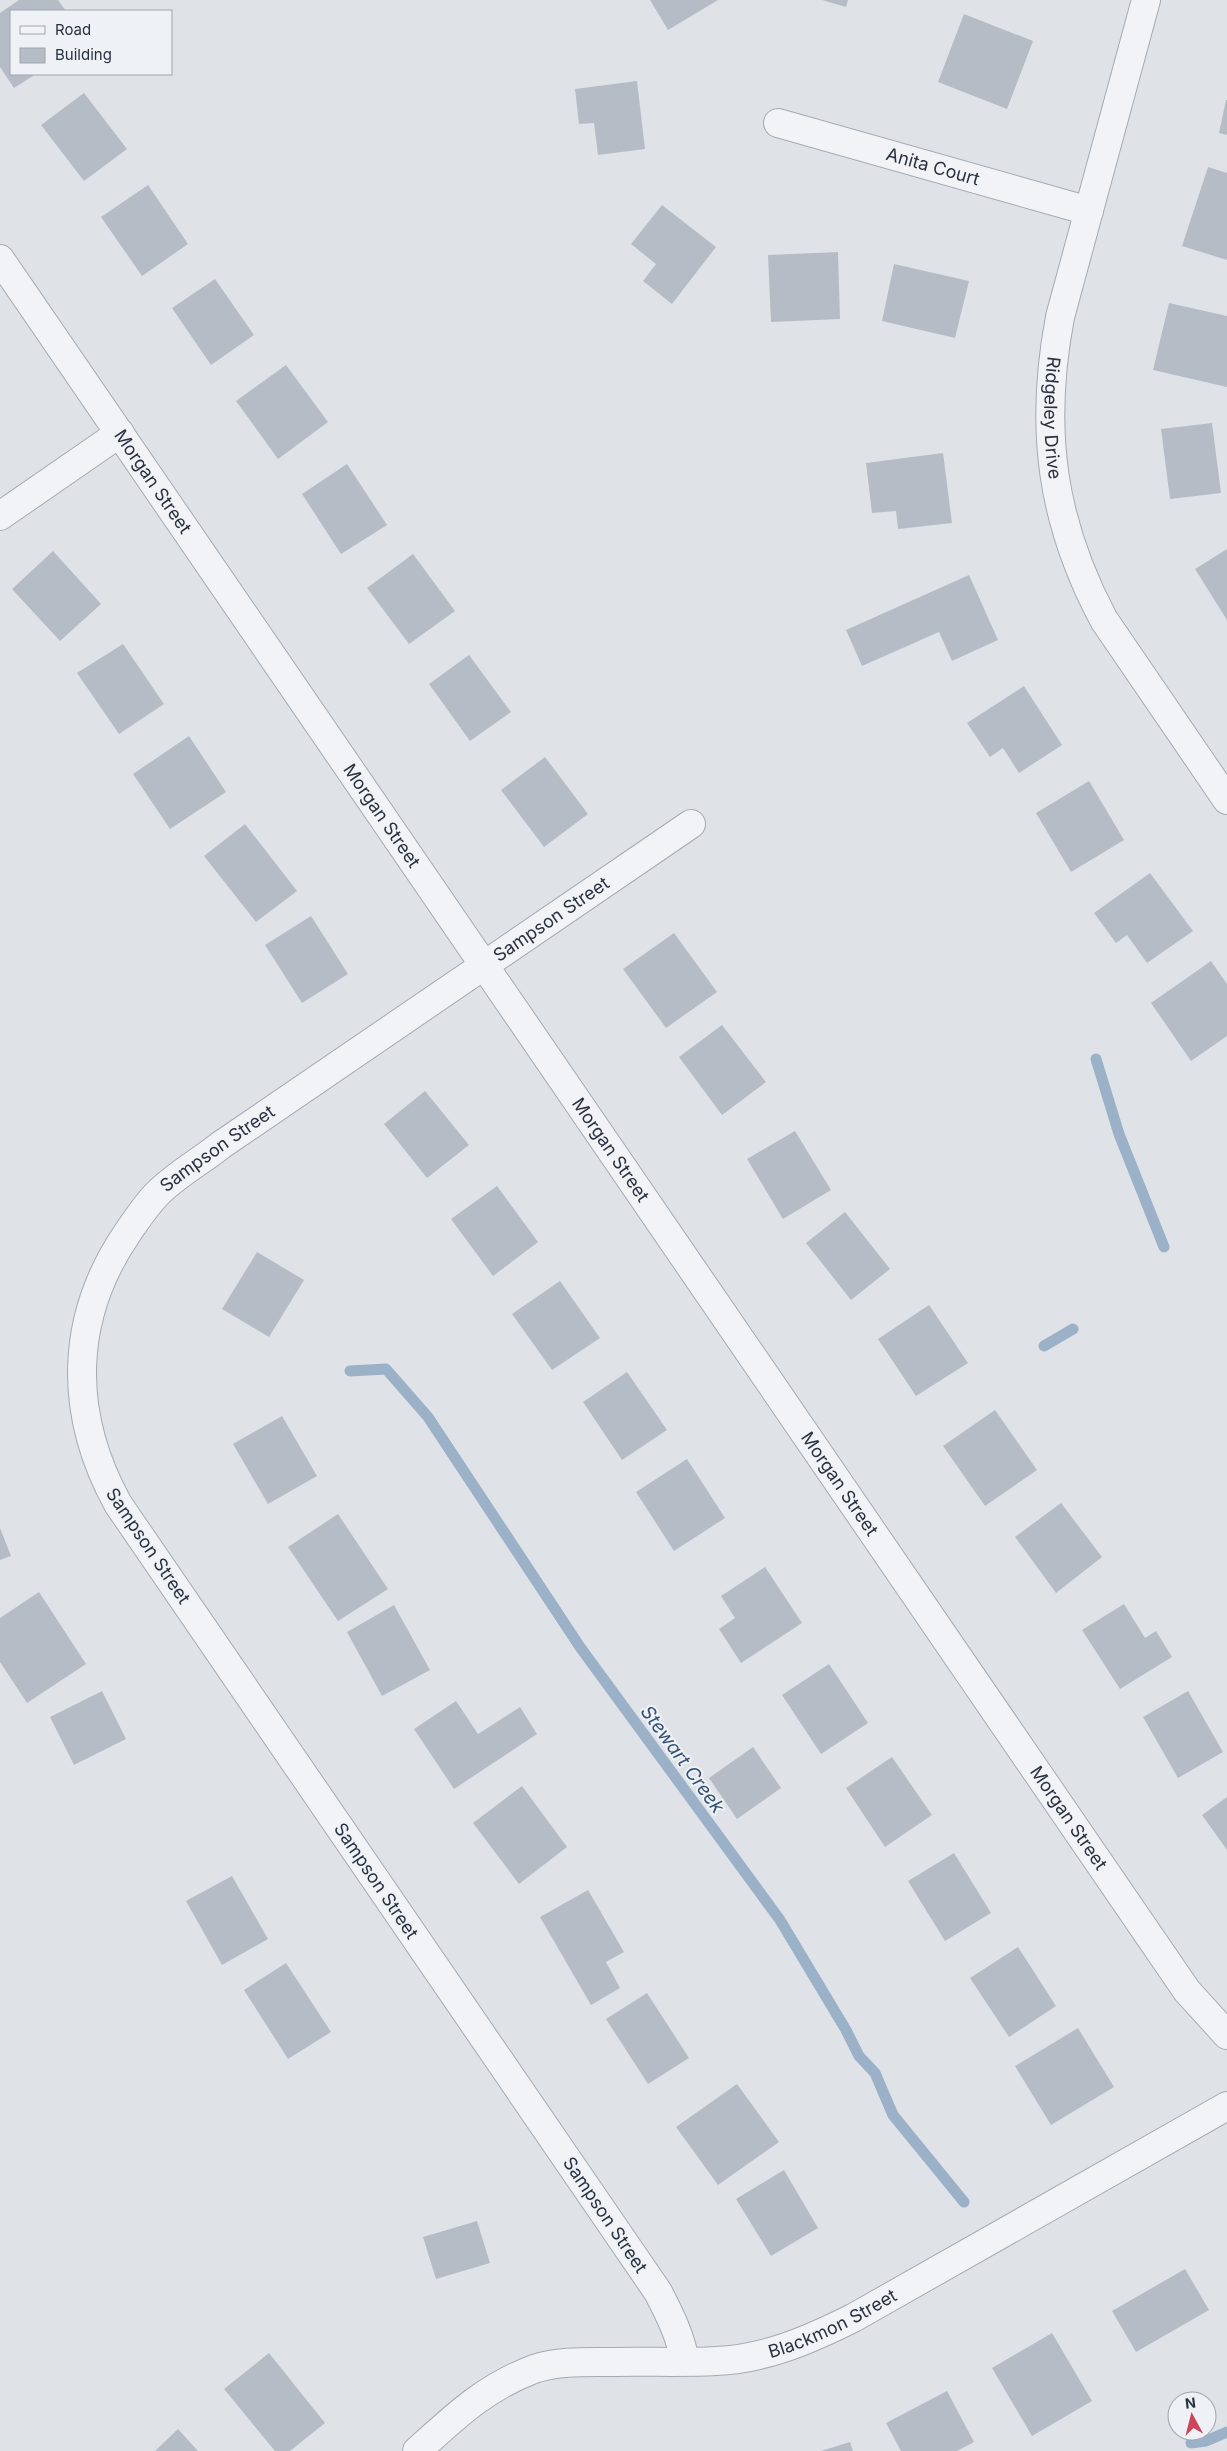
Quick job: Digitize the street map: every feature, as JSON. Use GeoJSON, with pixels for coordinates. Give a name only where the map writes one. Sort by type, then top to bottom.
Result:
{"type":"FeatureCollection","features":[{"type":"Feature","properties":{"kind":"street","name":"Ridgeley Drive"},"geometry":{"type":"LineString","coordinates":[[1146,0],[1060,318],[1053,353],[1049,422],[1051,456],[1064,525],[1074,558],[1104,620],[1227,800]]}},
{"type":"Feature","properties":{"kind":"street","name":"Anita Court"},"geometry":{"type":"LineString","coordinates":[[778,123],[1089,211]]}},
{"type":"Feature","properties":{"kind":"street","name":"Morgan Street"},"geometry":{"type":"LineString","coordinates":[[0,259],[486,965],[1182,1983],[1227,2036]]}},
{"type":"Feature","properties":{"kind":"street"},"geometry":{"type":"LineString","coordinates":[[0,516],[120,433]]}},
{"type":"Feature","properties":{"kind":"street","name":"Sampson Street"},"geometry":{"type":"LineString","coordinates":[[685,2361],[681,2339],[675,2323],[658,2292],[118,1504],[105,1480],[88,1430],[83,1404],[82,1359],[89,1308],[111,1256],[143,1210],[159,1192],[221,1146],[691,824]]}},
{"type":"Feature","properties":{"kind":"street","name":"Blackmon Street"},"geometry":{"type":"LineString","coordinates":[[417,2451],[470,2403],[491,2389],[536,2369],[570,2362],[718,2361],[774,2352],[802,2343],[852,2318],[1227,2106]]}},
{"type":"Feature","properties":{"kind":"building"},"geometry":{"type":"Polygon","coordinates":[[[19,0],[58,0],[65,10],[10,10],[10,75],[34,75],[14,88],[0,67],[0,13],[19,0]]]}},
{"type":"Feature","properties":{"kind":"building"},"geometry":{"type":"Polygon","coordinates":[[[650,0],[718,0],[668,30],[650,0]]]}},
{"type":"Feature","properties":{"kind":"building"},"geometry":{"type":"Polygon","coordinates":[[[822,0],[848,0],[846,7],[822,0]]]}},
{"type":"Feature","properties":{"kind":"building"},"geometry":{"type":"Polygon","coordinates":[[[964,14],[1033,41],[1007,109],[938,82],[964,14]]]}},
{"type":"Feature","properties":{"kind":"building"},"geometry":{"type":"Polygon","coordinates":[[[637,81],[645,149],[598,155],[594,123],[579,124],[575,89],[637,81]]]}},
{"type":"Feature","properties":{"kind":"building"},"geometry":{"type":"Polygon","coordinates":[[[84,93],[127,149],[84,181],[41,125],[84,93]]]}},
{"type":"Feature","properties":{"kind":"building"},"geometry":{"type":"Polygon","coordinates":[[[1227,100],[1227,135],[1219,133],[1227,100]]]}},
{"type":"Feature","properties":{"kind":"building"},"geometry":{"type":"Polygon","coordinates":[[[1208,167],[1227,173],[1227,260],[1182,246],[1208,167]]]}},
{"type":"Feature","properties":{"kind":"building"},"geometry":{"type":"Polygon","coordinates":[[[148,185],[188,244],[142,276],[101,217],[148,185]]]}},
{"type":"Feature","properties":{"kind":"building"},"geometry":{"type":"Polygon","coordinates":[[[662,205],[716,247],[672,304],[643,281],[656,264],[631,244],[662,205]]]}},
{"type":"Feature","properties":{"kind":"building"},"geometry":{"type":"Polygon","coordinates":[[[838,252],[840,319],[771,322],[768,255],[838,252]]]}},
{"type":"Feature","properties":{"kind":"building"},"geometry":{"type":"Polygon","coordinates":[[[894,264],[969,281],[955,338],[882,321],[894,264]]]}},
{"type":"Feature","properties":{"kind":"building"},"geometry":{"type":"Polygon","coordinates":[[[215,279],[254,335],[211,365],[172,308],[215,279]]]}},
{"type":"Feature","properties":{"kind":"building"},"geometry":{"type":"Polygon","coordinates":[[[1169,303],[1227,316],[1227,387],[1153,370],[1169,303]]]}},
{"type":"Feature","properties":{"kind":"building"},"geometry":{"type":"Polygon","coordinates":[[[286,365],[328,422],[278,459],[236,401],[286,365]]]}},
{"type":"Feature","properties":{"kind":"building"},"geometry":{"type":"Polygon","coordinates":[[[1212,423],[1221,493],[1170,499],[1161,429],[1212,423]]]}},
{"type":"Feature","properties":{"kind":"building"},"geometry":{"type":"Polygon","coordinates":[[[943,453],[952,523],[898,529],[896,511],[872,513],[866,463],[943,453]]]}},
{"type":"Feature","properties":{"kind":"building"},"geometry":{"type":"Polygon","coordinates":[[[347,464],[387,525],[341,554],[302,494],[347,464]]]}},
{"type":"Feature","properties":{"kind":"building"},"geometry":{"type":"Polygon","coordinates":[[[1227,549],[1227,620],[1195,569],[1227,549]]]}},
{"type":"Feature","properties":{"kind":"building"},"geometry":{"type":"Polygon","coordinates":[[[53,551],[101,604],[60,641],[12,589],[53,551]]]}},
{"type":"Feature","properties":{"kind":"building"},"geometry":{"type":"Polygon","coordinates":[[[413,554],[455,611],[409,644],[367,588],[413,554]]]}},
{"type":"Feature","properties":{"kind":"building"},"geometry":{"type":"Polygon","coordinates":[[[969,575],[998,640],[952,661],[939,632],[862,666],[846,630],[969,575]]]}},
{"type":"Feature","properties":{"kind":"building"},"geometry":{"type":"Polygon","coordinates":[[[123,644],[164,704],[119,734],[77,673],[123,644]]]}},
{"type":"Feature","properties":{"kind":"building"},"geometry":{"type":"Polygon","coordinates":[[[469,655],[511,712],[470,741],[429,684],[469,655]]]}},
{"type":"Feature","properties":{"kind":"building"},"geometry":{"type":"Polygon","coordinates":[[[1024,686],[1062,745],[1019,773],[1003,748],[990,757],[967,723],[1024,686]]]}},
{"type":"Feature","properties":{"kind":"building"},"geometry":{"type":"Polygon","coordinates":[[[189,736],[226,792],[170,829],[133,774],[189,736]]]}},
{"type":"Feature","properties":{"kind":"building"},"geometry":{"type":"Polygon","coordinates":[[[545,757],[588,814],[544,847],[501,790],[545,757]]]}},
{"type":"Feature","properties":{"kind":"building"},"geometry":{"type":"Polygon","coordinates":[[[1089,781],[1124,840],[1071,872],[1036,813],[1089,781]]]}},
{"type":"Feature","properties":{"kind":"building"},"geometry":{"type":"Polygon","coordinates":[[[245,824],[297,891],[256,922],[204,856],[245,824]]]}},
{"type":"Feature","properties":{"kind":"building"},"geometry":{"type":"Polygon","coordinates":[[[1150,873],[1193,931],[1147,963],[1127,935],[1116,943],[1094,913],[1150,873]]]}},
{"type":"Feature","properties":{"kind":"building"},"geometry":{"type":"Polygon","coordinates":[[[311,916],[348,974],[302,1003],[265,945],[311,916]]]}},
{"type":"Feature","properties":{"kind":"building"},"geometry":{"type":"Polygon","coordinates":[[[674,933],[717,992],[666,1028],[623,969],[674,933]]]}},
{"type":"Feature","properties":{"kind":"building"},"geometry":{"type":"Polygon","coordinates":[[[1211,961],[1227,984],[1227,1036],[1191,1061],[1151,1003],[1211,961]]]}},
{"type":"Feature","properties":{"kind":"building"},"geometry":{"type":"Polygon","coordinates":[[[722,1025],[766,1082],[722,1115],[679,1057],[722,1025]]]}},
{"type":"Feature","properties":{"kind":"building"},"geometry":{"type":"Polygon","coordinates":[[[425,1091],[469,1145],[427,1178],[384,1124],[425,1091]]]}},
{"type":"Feature","properties":{"kind":"building"},"geometry":{"type":"Polygon","coordinates":[[[795,1131],[831,1190],[783,1219],[747,1159],[795,1131]]]}},
{"type":"Feature","properties":{"kind":"building"},"geometry":{"type":"Polygon","coordinates":[[[497,1186],[538,1242],[493,1276],[451,1219],[497,1186]]]}},
{"type":"Feature","properties":{"kind":"building"},"geometry":{"type":"Polygon","coordinates":[[[845,1212],[890,1269],[851,1300],[806,1243],[845,1212]]]}},
{"type":"Feature","properties":{"kind":"building"},"geometry":{"type":"Polygon","coordinates":[[[257,1252],[304,1280],[269,1337],[222,1309],[257,1252]]]}},
{"type":"Feature","properties":{"kind":"building"},"geometry":{"type":"Polygon","coordinates":[[[560,1281],[600,1338],[552,1370],[512,1314],[560,1281]]]}},
{"type":"Feature","properties":{"kind":"building"},"geometry":{"type":"Polygon","coordinates":[[[929,1305],[968,1363],[916,1396],[878,1339],[929,1305]]]}},
{"type":"Feature","properties":{"kind":"building"},"geometry":{"type":"Polygon","coordinates":[[[627,1372],[667,1430],[622,1460],[583,1402],[627,1372]]]}},
{"type":"Feature","properties":{"kind":"building"},"geometry":{"type":"Polygon","coordinates":[[[995,1410],[1037,1470],[985,1506],[943,1446],[995,1410]]]}},
{"type":"Feature","properties":{"kind":"building"},"geometry":{"type":"Polygon","coordinates":[[[282,1416],[317,1476],[268,1504],[233,1444],[282,1416]]]}},
{"type":"Feature","properties":{"kind":"building"},"geometry":{"type":"Polygon","coordinates":[[[687,1459],[725,1518],[674,1551],[636,1492],[687,1459]]]}},
{"type":"Feature","properties":{"kind":"building"},"geometry":{"type":"Polygon","coordinates":[[[1061,1503],[1102,1557],[1056,1593],[1015,1537],[1061,1503]]]}},
{"type":"Feature","properties":{"kind":"building"},"geometry":{"type":"Polygon","coordinates":[[[338,1514],[388,1589],[338,1621],[288,1547],[338,1514]]]}},
{"type":"Feature","properties":{"kind":"building"},"geometry":{"type":"Polygon","coordinates":[[[0,1528],[11,1556],[0,1560],[0,1528]]]}},
{"type":"Feature","properties":{"kind":"building"},"geometry":{"type":"Polygon","coordinates":[[[765,1567],[802,1623],[741,1663],[719,1629],[735,1618],[721,1596],[765,1567]]]}},
{"type":"Feature","properties":{"kind":"building"},"geometry":{"type":"Polygon","coordinates":[[[39,1592],[86,1664],[27,1703],[0,1662],[0,1618],[39,1592]]]}},
{"type":"Feature","properties":{"kind":"building"},"geometry":{"type":"Polygon","coordinates":[[[1124,1604],[1145,1638],[1156,1631],[1172,1657],[1120,1689],[1082,1630],[1124,1604]]]}},
{"type":"Feature","properties":{"kind":"building"},"geometry":{"type":"Polygon","coordinates":[[[394,1605],[430,1670],[382,1696],[347,1632],[394,1605]]]}},
{"type":"Feature","properties":{"kind":"building"},"geometry":{"type":"Polygon","coordinates":[[[829,1664],[868,1723],[821,1754],[782,1695],[829,1664]]]}},
{"type":"Feature","properties":{"kind":"building"},"geometry":{"type":"Polygon","coordinates":[[[102,1691],[126,1739],[74,1765],[50,1717],[102,1691]]]}},
{"type":"Feature","properties":{"kind":"building"},"geometry":{"type":"Polygon","coordinates":[[[1188,1691],[1223,1752],[1178,1778],[1143,1717],[1188,1691]]]}},
{"type":"Feature","properties":{"kind":"building"},"geometry":{"type":"Polygon","coordinates":[[[456,1701],[478,1734],[520,1707],[537,1734],[454,1789],[414,1729],[456,1701]]]}},
{"type":"Feature","properties":{"kind":"building"},"geometry":{"type":"Polygon","coordinates":[[[753,1747],[781,1788],[737,1819],[709,1778],[753,1747]]]}},
{"type":"Feature","properties":{"kind":"building"},"geometry":{"type":"Polygon","coordinates":[[[892,1757],[932,1815],[885,1847],[846,1788],[892,1757]]]}},
{"type":"Feature","properties":{"kind":"building"},"geometry":{"type":"Polygon","coordinates":[[[522,1786],[567,1847],[519,1884],[473,1823],[522,1786]]]}},
{"type":"Feature","properties":{"kind":"building"},"geometry":{"type":"Polygon","coordinates":[[[1227,1797],[1227,1850],[1202,1815],[1227,1797]]]}},
{"type":"Feature","properties":{"kind":"building"},"geometry":{"type":"Polygon","coordinates":[[[954,1853],[991,1913],[945,1941],[908,1881],[954,1853]]]}},
{"type":"Feature","properties":{"kind":"building"},"geometry":{"type":"Polygon","coordinates":[[[232,1876],[268,1939],[222,1965],[186,1901],[232,1876]]]}},
{"type":"Feature","properties":{"kind":"building"},"geometry":{"type":"Polygon","coordinates":[[[588,1890],[624,1952],[606,1962],[620,1988],[591,2005],[540,1917],[588,1890]]]}},
{"type":"Feature","properties":{"kind":"building"},"geometry":{"type":"Polygon","coordinates":[[[1018,1947],[1056,2006],[1009,2037],[970,1978],[1018,1947]]]}},
{"type":"Feature","properties":{"kind":"building"},"geometry":{"type":"Polygon","coordinates":[[[286,1963],[331,2032],[288,2059],[244,1990],[286,1963]]]}},
{"type":"Feature","properties":{"kind":"building"},"geometry":{"type":"Polygon","coordinates":[[[647,1993],[689,2058],[648,2084],[606,2019],[647,1993]]]}},
{"type":"Feature","properties":{"kind":"building"},"geometry":{"type":"Polygon","coordinates":[[[1078,2028],[1114,2087],[1051,2125],[1015,2066],[1078,2028]]]}},
{"type":"Feature","properties":{"kind":"building"},"geometry":{"type":"Polygon","coordinates":[[[737,2084],[779,2142],[718,2185],[676,2127],[737,2084]]]}},
{"type":"Feature","properties":{"kind":"building"},"geometry":{"type":"Polygon","coordinates":[[[784,2170],[818,2228],[771,2256],[736,2199],[784,2170]]]}},
{"type":"Feature","properties":{"kind":"building"},"geometry":{"type":"Polygon","coordinates":[[[477,2221],[490,2263],[436,2279],[423,2237],[477,2221]]]}},
{"type":"Feature","properties":{"kind":"building"},"geometry":{"type":"Polygon","coordinates":[[[1185,2269],[1209,2310],[1136,2352],[1112,2311],[1185,2269]]]}},
{"type":"Feature","properties":{"kind":"building"},"geometry":{"type":"Polygon","coordinates":[[[1052,2333],[1092,2401],[1032,2436],[992,2368],[1052,2333]]]}},
{"type":"Feature","properties":{"kind":"building"},"geometry":{"type":"Polygon","coordinates":[[[269,2353],[325,2423],[290,2451],[275,2451],[224,2389],[269,2353]]]}},
{"type":"Feature","properties":{"kind":"building"},"geometry":{"type":"Polygon","coordinates":[[[947,2391],[974,2442],[957,2451],[901,2451],[886,2423],[947,2391]]]}},
{"type":"Feature","properties":{"kind":"building"},"geometry":{"type":"Polygon","coordinates":[[[178,2429],[198,2451],[155,2451],[178,2429]]]}},
{"type":"Feature","properties":{"kind":"building"},"geometry":{"type":"Polygon","coordinates":[[[850,2442],[853,2451],[821,2451],[850,2442]]]}},
{"type":"Feature","properties":{"kind":"waterway"},"geometry":{"type":"LineString","coordinates":[[1096,1059],[1119,1134],[1164,1247]]}},
{"type":"Feature","properties":{"kind":"waterway"},"geometry":{"type":"LineString","coordinates":[[1044,1346],[1073,1329]]}},
{"type":"Feature","properties":{"kind":"waterway","name":"Stewart Creek"},"geometry":{"type":"LineString","coordinates":[[350,1371],[386,1369],[428,1417],[580,1647],[780,1920],[846,2030],[859,2056],[875,2073],[893,2115],[964,2202]]}},
{"type":"Feature","properties":{"kind":"waterway","name":"Stewart Creek"},"geometry":{"type":"LineString","coordinates":[[1191,2443],[1206,2441],[1227,2432]]}}]}
